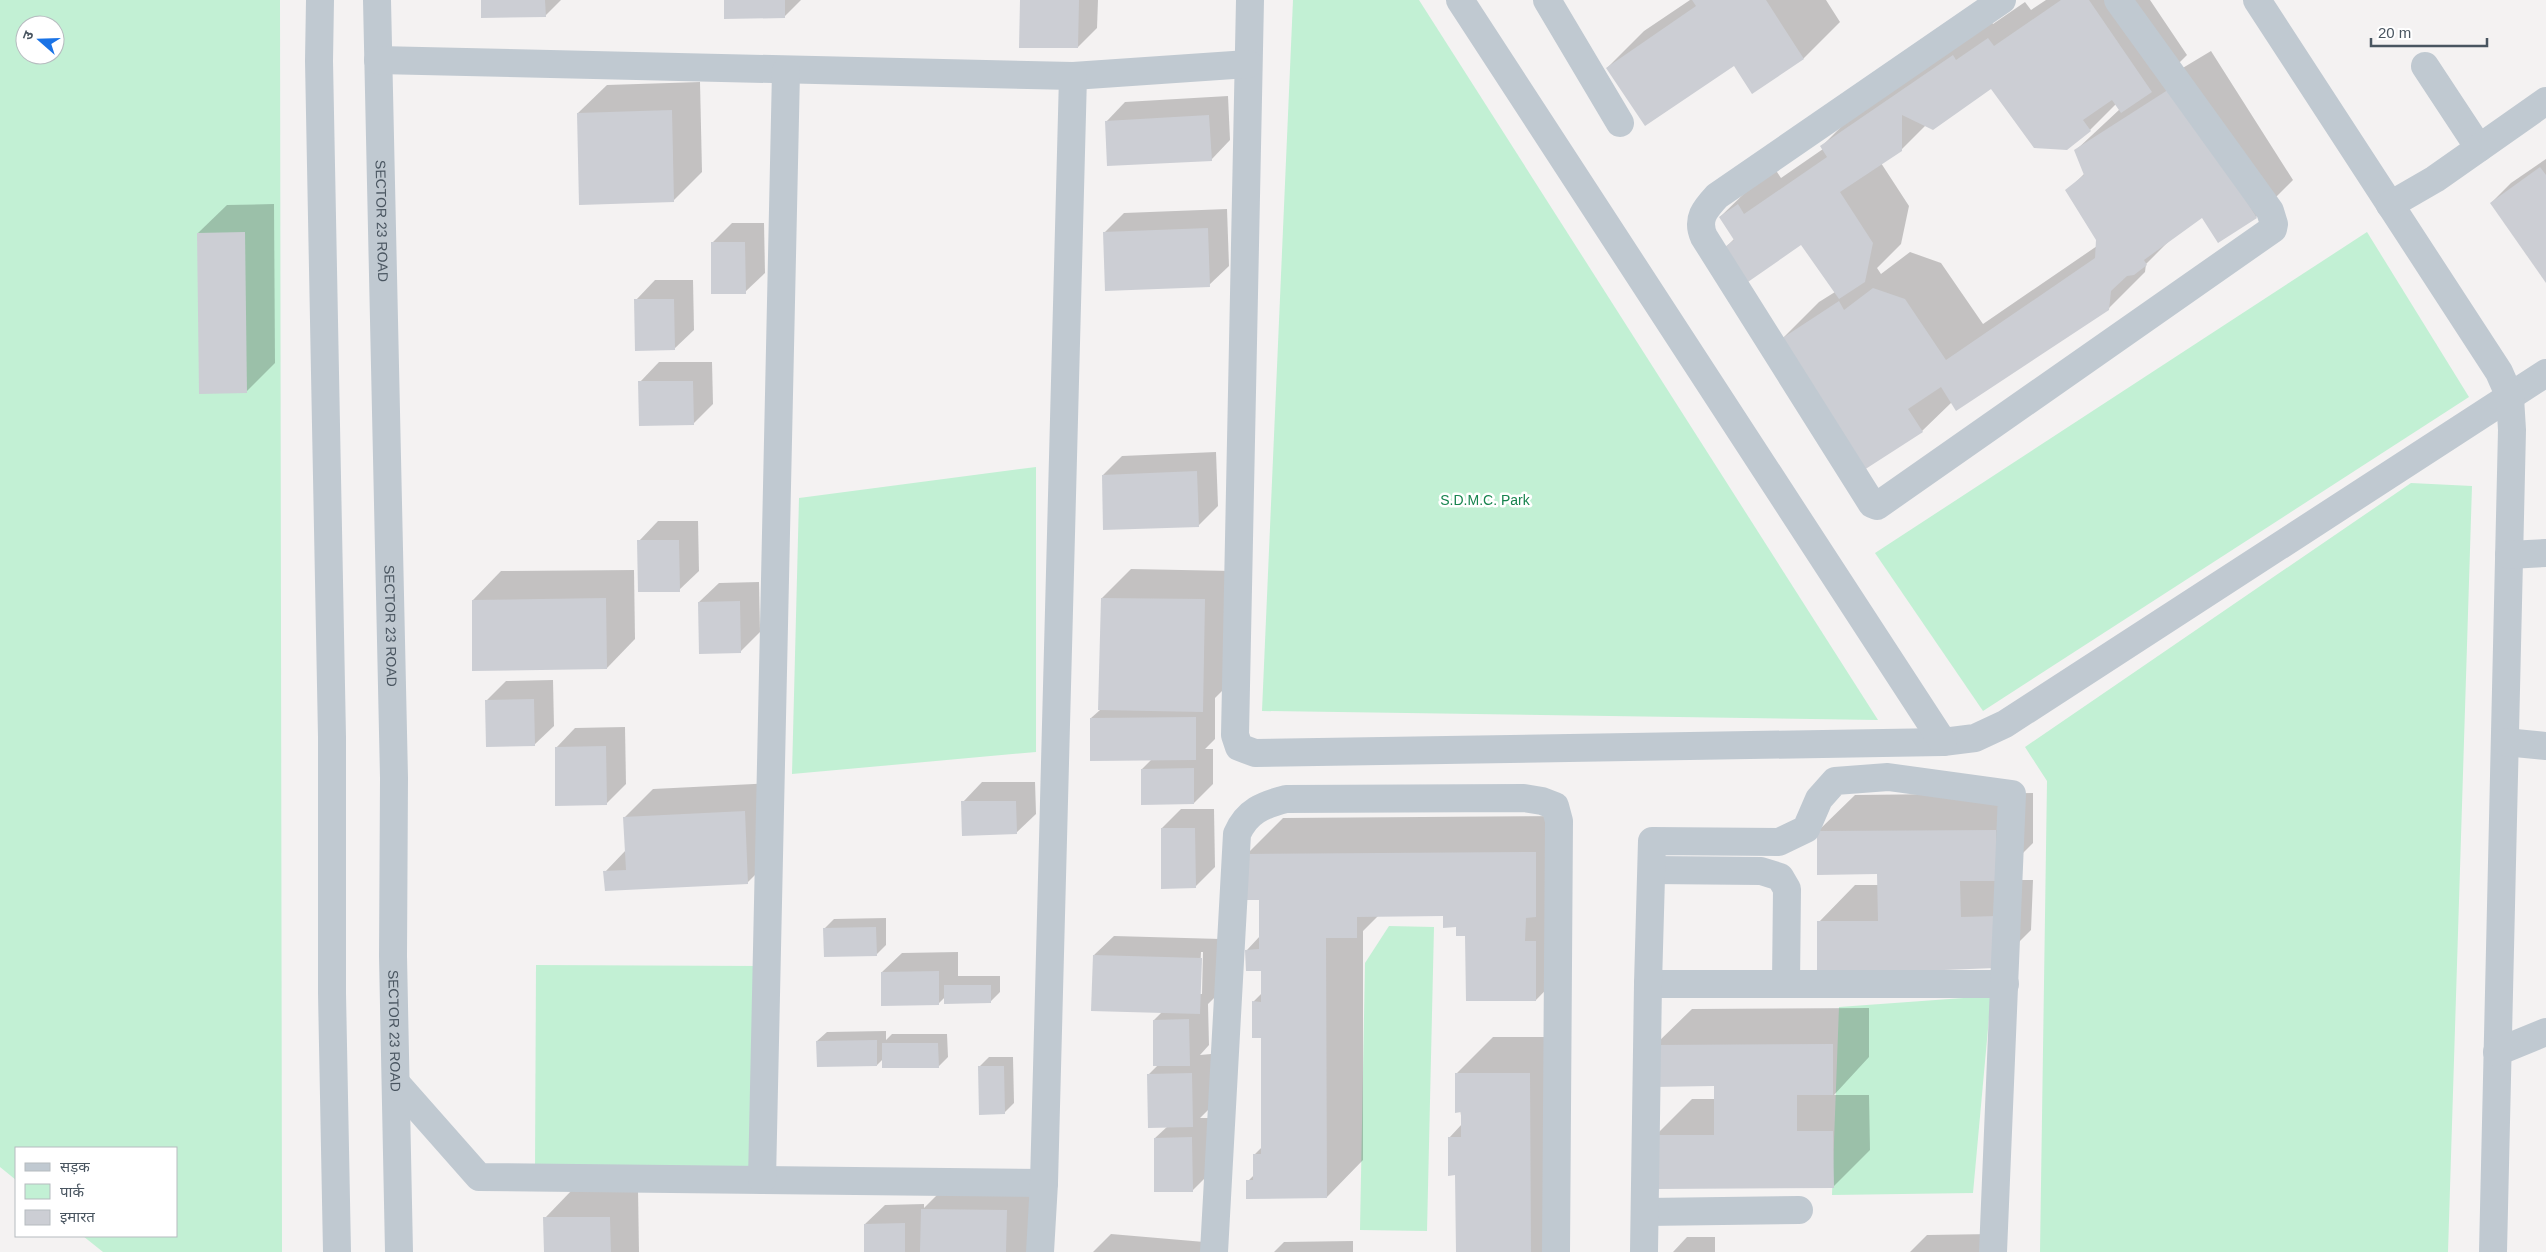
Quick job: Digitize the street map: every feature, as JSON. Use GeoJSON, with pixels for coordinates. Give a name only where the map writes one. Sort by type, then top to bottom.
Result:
{"type":"FeatureCollection","features":[{"type":"Feature","properties":{"kind":"street"},"geometry":{"type":"LineString","coordinates":[[320,0],[332,727],[332,993],[337,1252]]}},
{"type":"Feature","properties":{"kind":"street","name":"SECTOR 23 ROAD"},"geometry":{"type":"LineString","coordinates":[[377,0],[394,778],[392,956],[399,1252]]}},
{"type":"Feature","properties":{"kind":"street"},"geometry":{"type":"LineString","coordinates":[[1250,0],[1235,735],[1239,747],[1255,753],[1943,742],[1976,738],[2005,724],[2546,373]]}},
{"type":"Feature","properties":{"kind":"street"},"geometry":{"type":"LineString","coordinates":[[1460,0],[1943,742]]}},
{"type":"Feature","properties":{"kind":"street"},"geometry":{"type":"LineString","coordinates":[[1547,0],[1620,123]]}},
{"type":"Feature","properties":{"kind":"street"},"geometry":{"type":"LineString","coordinates":[[2002,0],[1717,196],[1705,208],[1701,218],[1700,228],[1704,237],[1872,504],[1877,506],[2273,229],[2274,224],[2270,211],[2118,0]]}},
{"type":"Feature","properties":{"kind":"street"},"geometry":{"type":"LineString","coordinates":[[2257,0],[2499,372],[2510,397],[2512,430],[2493,1252]]}},
{"type":"Feature","properties":{"kind":"street"},"geometry":{"type":"LineString","coordinates":[[378,60],[1073,76],[1248,64]]}},
{"type":"Feature","properties":{"kind":"street"},"geometry":{"type":"LineString","coordinates":[[2425,66],[2479,148]]}},
{"type":"Feature","properties":{"kind":"street"},"geometry":{"type":"LineString","coordinates":[[762,1180],[786,70]]}},
{"type":"Feature","properties":{"kind":"street"},"geometry":{"type":"LineString","coordinates":[[1040,1252],[1044,1183],[1073,76]]}},
{"type":"Feature","properties":{"kind":"street"},"geometry":{"type":"LineString","coordinates":[[2390,205],[2435,179],[2546,101]]}},
{"type":"Feature","properties":{"kind":"street"},"geometry":{"type":"LineString","coordinates":[[2509,555],[2546,553]]}},
{"type":"Feature","properties":{"kind":"street"},"geometry":{"type":"LineString","coordinates":[[2505,742],[2546,746]]}},
{"type":"Feature","properties":{"kind":"street"},"geometry":{"type":"LineString","coordinates":[[1644,1252],[1652,841],[1779,842],[1806,829],[1819,799],[1835,781],[1888,777],[2012,794],[1993,1252]]}},
{"type":"Feature","properties":{"kind":"street"},"geometry":{"type":"LineString","coordinates":[[1214,1252],[1237,834],[1244,821],[1264,805],[1286,799],[1524,798],[1542,800],[1555,806],[1559,821],[1556,1252]]}},
{"type":"Feature","properties":{"kind":"street"},"geometry":{"type":"LineString","coordinates":[[1652,870],[1762,871],[1780,877],[1788,889],[1786,984]]}},
{"type":"Feature","properties":{"kind":"street"},"geometry":{"type":"LineString","coordinates":[[1648,984],[2005,984]]}},
{"type":"Feature","properties":{"kind":"street"},"geometry":{"type":"LineString","coordinates":[[2497,1052],[2546,1032]]}},
{"type":"Feature","properties":{"kind":"street"},"geometry":{"type":"LineString","coordinates":[[396,1083],[478,1177],[1044,1183]]}},
{"type":"Feature","properties":{"kind":"street"},"geometry":{"type":"LineString","coordinates":[[1646,1212],[1799,1210]]}},
{"type":"Feature","properties":{"kind":"green space"},"geometry":{"type":"Polygon","coordinates":[[[0,0],[280,0],[282,1252],[103,1252],[84,1237],[178,1237],[178,1147],[15,1147],[15,1179],[0,1167],[0,0]]]}},
{"type":"Feature","properties":{"kind":"green space","name":"S.D.M.C. Park"},"geometry":{"type":"Polygon","coordinates":[[[1293,0],[1419,0],[1878,720],[1262,711],[1293,0]]]}},
{"type":"Feature","properties":{"kind":"green space"},"geometry":{"type":"Polygon","coordinates":[[[2367,232],[2469,397],[1983,711],[1875,553],[2367,232]]]}},
{"type":"Feature","properties":{"kind":"green space"},"geometry":{"type":"Polygon","coordinates":[[[1036,467],[1036,752],[792,774],[799,498],[1036,467]]]}},
{"type":"Feature","properties":{"kind":"green space"},"geometry":{"type":"Polygon","coordinates":[[[2411,483],[2472,486],[2448,1252],[2040,1252],[2047,781],[2025,747],[2411,483]]]}},
{"type":"Feature","properties":{"kind":"green space"},"geometry":{"type":"Polygon","coordinates":[[[1389,926],[1434,927],[1427,1231],[1360,1230],[1365,963],[1389,926]]]}},
{"type":"Feature","properties":{"kind":"green space"},"geometry":{"type":"Polygon","coordinates":[[[536,965],[760,966],[759,1170],[535,1169],[536,965]]]}},
{"type":"Feature","properties":{"kind":"green space"},"geometry":{"type":"Polygon","coordinates":[[[1991,996],[1973,1193],[1832,1195],[1839,1007],[1991,996]]]}},
{"type":"Feature","properties":{"kind":"building"},"geometry":{"type":"Polygon","coordinates":[[[481,0],[545,0],[546,17],[481,18],[481,0]]]}},
{"type":"Feature","properties":{"kind":"building"},"geometry":{"type":"Polygon","coordinates":[[[724,0],[785,0],[785,18],[724,19],[724,0]]]}},
{"type":"Feature","properties":{"kind":"building"},"geometry":{"type":"Polygon","coordinates":[[[1020,0],[1079,0],[1078,48],[1019,48],[1020,0]]]}},
{"type":"Feature","properties":{"kind":"building"},"geometry":{"type":"Polygon","coordinates":[[[1692,0],[1766,0],[1804,59],[1752,94],[1734,66],[1645,126],[1606,68],[1696,6],[1692,0]]]}},
{"type":"Feature","properties":{"kind":"building"},"geometry":{"type":"Polygon","coordinates":[[[2061,0],[2089,0],[2152,92],[2121,113],[2112,100],[2083,120],[2091,131],[2067,150],[2034,148],[1991,89],[1933,130],[1902,115],[1902,151],[1840,192],[1873,243],[1865,282],[1839,299],[1801,245],[1745,284],[1721,250],[1734,240],[1719,217],[1738,204],[1744,214],[1827,157],[1820,146],[1953,55],[1956,60],[1988,38],[1994,46],[2061,0]]]}},
{"type":"Feature","properties":{"kind":"building"},"geometry":{"type":"Polygon","coordinates":[[[2174,86],[2257,218],[2218,243],[2202,218],[2144,260],[2147,265],[2134,275],[2127,276],[2111,291],[2109,310],[1956,411],[1941,387],[1908,409],[1923,432],[1864,470],[1781,339],[1839,301],[1844,310],[1873,288],[1905,299],[1946,360],[2095,258],[2096,240],[2065,190],[2084,175],[2074,150],[2174,86]]]}},
{"type":"Feature","properties":{"kind":"building"},"geometry":{"type":"Polygon","coordinates":[[[672,110],[674,202],[579,205],[577,113],[672,110]]]}},
{"type":"Feature","properties":{"kind":"building"},"geometry":{"type":"Polygon","coordinates":[[[1209,115],[1212,161],[1107,166],[1105,121],[1209,115]]]}},
{"type":"Feature","properties":{"kind":"building"},"geometry":{"type":"Polygon","coordinates":[[[2540,167],[2546,175],[2546,283],[2490,203],[2540,167]]]}},
{"type":"Feature","properties":{"kind":"building"},"geometry":{"type":"Polygon","coordinates":[[[1208,228],[1210,287],[1105,291],[1103,232],[1208,228]]]}},
{"type":"Feature","properties":{"kind":"building"},"geometry":{"type":"Polygon","coordinates":[[[245,232],[247,393],[199,394],[197,233],[245,232]]]}},
{"type":"Feature","properties":{"kind":"building"},"geometry":{"type":"Polygon","coordinates":[[[711,242],[745,242],[746,294],[711,294],[711,242]]]}},
{"type":"Feature","properties":{"kind":"building"},"geometry":{"type":"Polygon","coordinates":[[[634,299],[674,299],[675,350],[635,351],[634,299]]]}},
{"type":"Feature","properties":{"kind":"building"},"geometry":{"type":"Polygon","coordinates":[[[638,381],[693,381],[694,425],[639,426],[638,381]]]}},
{"type":"Feature","properties":{"kind":"building"},"geometry":{"type":"Polygon","coordinates":[[[1197,471],[1199,527],[1103,530],[1102,475],[1197,471]]]}},
{"type":"Feature","properties":{"kind":"building"},"geometry":{"type":"Polygon","coordinates":[[[637,540],[679,540],[680,592],[638,592],[637,540]]]}},
{"type":"Feature","properties":{"kind":"building"},"geometry":{"type":"Polygon","coordinates":[[[606,598],[607,669],[472,671],[472,600],[606,598]]]}},
{"type":"Feature","properties":{"kind":"building"},"geometry":{"type":"Polygon","coordinates":[[[1101,598],[1205,599],[1203,712],[1098,710],[1101,598]]]}},
{"type":"Feature","properties":{"kind":"building"},"geometry":{"type":"Polygon","coordinates":[[[740,601],[741,653],[699,654],[698,602],[740,601]]]}},
{"type":"Feature","properties":{"kind":"building"},"geometry":{"type":"Polygon","coordinates":[[[534,699],[535,746],[486,747],[485,700],[534,699]]]}},
{"type":"Feature","properties":{"kind":"building"},"geometry":{"type":"Polygon","coordinates":[[[1196,717],[1196,760],[1090,761],[1090,718],[1196,717]]]}},
{"type":"Feature","properties":{"kind":"building"},"geometry":{"type":"Polygon","coordinates":[[[606,746],[607,805],[555,806],[555,747],[606,746]]]}},
{"type":"Feature","properties":{"kind":"building"},"geometry":{"type":"Polygon","coordinates":[[[1194,768],[1194,804],[1141,805],[1141,769],[1194,768]]]}},
{"type":"Feature","properties":{"kind":"building"},"geometry":{"type":"Polygon","coordinates":[[[961,801],[1016,801],[1017,834],[962,836],[961,801]]]}},
{"type":"Feature","properties":{"kind":"building"},"geometry":{"type":"Polygon","coordinates":[[[745,811],[748,884],[605,891],[603,871],[626,870],[623,817],[745,811]]]}},
{"type":"Feature","properties":{"kind":"building"},"geometry":{"type":"Polygon","coordinates":[[[1161,828],[1195,828],[1196,888],[1161,889],[1161,828]]]}},
{"type":"Feature","properties":{"kind":"building"},"geometry":{"type":"Polygon","coordinates":[[[1996,830],[1997,881],[1960,881],[1961,917],[1997,916],[1995,968],[1817,975],[1817,921],[1878,921],[1877,874],[1817,875],[1817,831],[1996,830]]]}},
{"type":"Feature","properties":{"kind":"building"},"geometry":{"type":"Polygon","coordinates":[[[1536,852],[1536,917],[1526,918],[1525,941],[1536,941],[1536,1001],[1466,1001],[1465,936],[1456,936],[1456,927],[1443,928],[1443,916],[1357,917],[1357,938],[1326,938],[1327,1198],[1246,1199],[1246,1180],[1253,1180],[1253,1154],[1261,1154],[1261,1038],[1252,1038],[1252,1001],[1261,1002],[1261,971],[1246,971],[1245,950],[1259,949],[1259,900],[1245,900],[1245,854],[1536,852]]]}},
{"type":"Feature","properties":{"kind":"building"},"geometry":{"type":"Polygon","coordinates":[[[876,927],[877,956],[824,957],[823,928],[876,927]]]}},
{"type":"Feature","properties":{"kind":"building"},"geometry":{"type":"Polygon","coordinates":[[[1093,955],[1202,958],[1200,1014],[1091,1011],[1093,955]]]}},
{"type":"Feature","properties":{"kind":"building"},"geometry":{"type":"Polygon","coordinates":[[[939,971],[939,1005],[881,1006],[881,972],[939,971]]]}},
{"type":"Feature","properties":{"kind":"building"},"geometry":{"type":"Polygon","coordinates":[[[944,985],[991,985],[991,1003],[944,1004],[944,985]]]}},
{"type":"Feature","properties":{"kind":"building"},"geometry":{"type":"Polygon","coordinates":[[[1189,1019],[1190,1066],[1153,1066],[1153,1020],[1189,1019]]]}},
{"type":"Feature","properties":{"kind":"building"},"geometry":{"type":"Polygon","coordinates":[[[877,1040],[877,1066],[817,1067],[816,1041],[877,1040]]]}},
{"type":"Feature","properties":{"kind":"building"},"geometry":{"type":"Polygon","coordinates":[[[882,1043],[938,1043],[939,1068],[882,1068],[882,1043]]]}},
{"type":"Feature","properties":{"kind":"building"},"geometry":{"type":"Polygon","coordinates":[[[1833,1044],[1833,1095],[1797,1095],[1797,1131],[1833,1131],[1834,1188],[1654,1189],[1654,1135],[1714,1135],[1714,1086],[1654,1087],[1654,1045],[1833,1044]]]}},
{"type":"Feature","properties":{"kind":"building"},"geometry":{"type":"Polygon","coordinates":[[[978,1066],[1004,1066],[1005,1114],[979,1115],[978,1066]]]}},
{"type":"Feature","properties":{"kind":"building"},"geometry":{"type":"Polygon","coordinates":[[[1192,1073],[1193,1127],[1148,1128],[1147,1074],[1192,1073]]]}},
{"type":"Feature","properties":{"kind":"building"},"geometry":{"type":"Polygon","coordinates":[[[1455,1073],[1530,1073],[1531,1252],[1456,1252],[1455,1175],[1448,1176],[1448,1137],[1461,1137],[1461,1112],[1455,1113],[1455,1073]]]}},
{"type":"Feature","properties":{"kind":"building"},"geometry":{"type":"Polygon","coordinates":[[[1192,1137],[1193,1192],[1154,1192],[1154,1138],[1192,1137]]]}},
{"type":"Feature","properties":{"kind":"building"},"geometry":{"type":"Polygon","coordinates":[[[921,1209],[1007,1210],[1006,1252],[920,1252],[921,1209]]]}},
{"type":"Feature","properties":{"kind":"building"},"geometry":{"type":"Polygon","coordinates":[[[543,1217],[610,1217],[611,1252],[544,1252],[543,1217]]]}},
{"type":"Feature","properties":{"kind":"building"},"geometry":{"type":"Polygon","coordinates":[[[905,1223],[905,1252],[864,1252],[864,1224],[905,1223]]]}}]}
